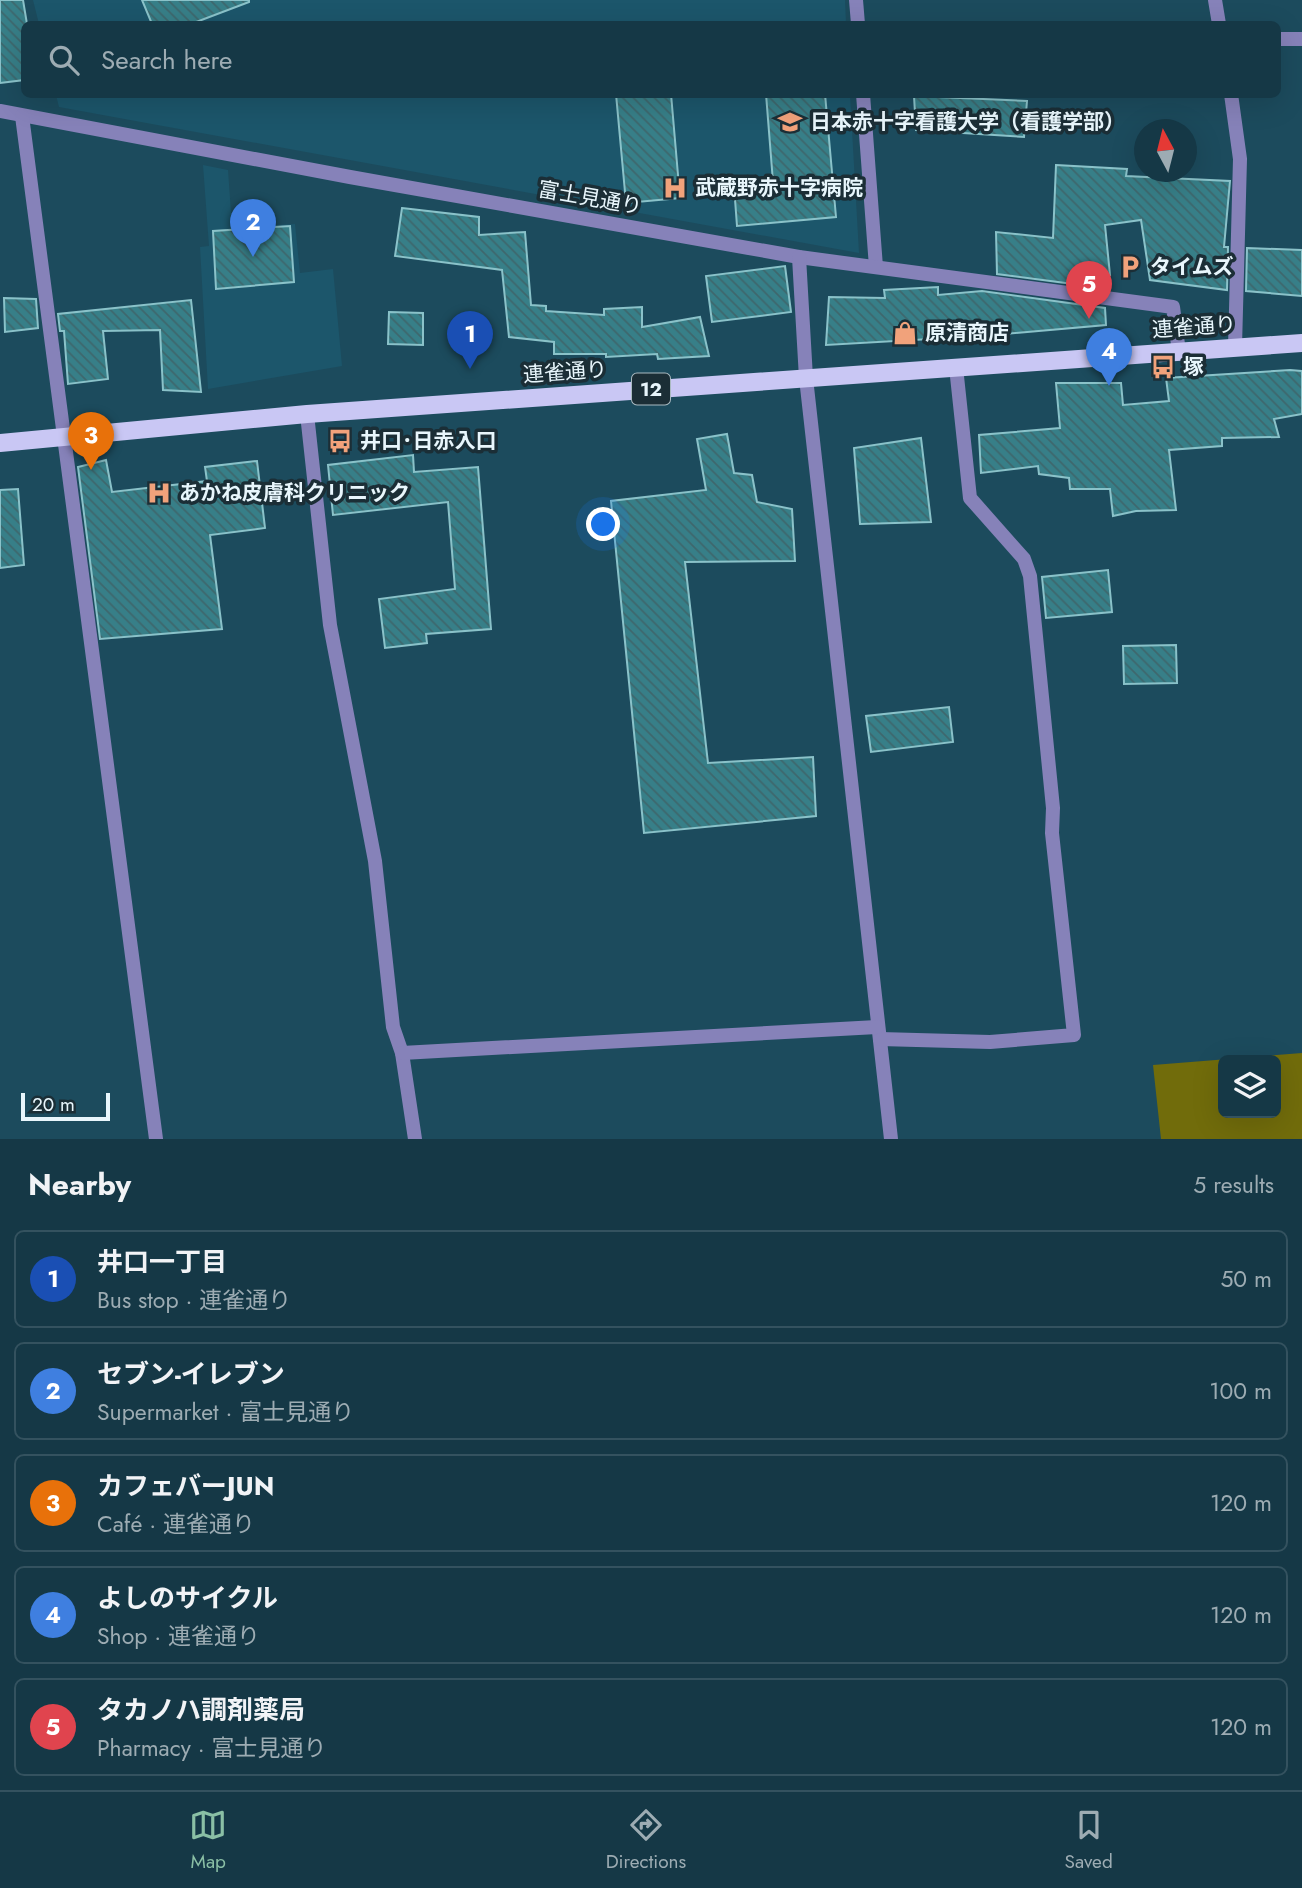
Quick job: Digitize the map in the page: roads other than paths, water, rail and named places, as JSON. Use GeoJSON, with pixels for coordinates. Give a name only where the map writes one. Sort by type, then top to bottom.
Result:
{"type":"FeatureCollection","features":[{"type":"Feature","properties":{"kind":"main road","name":"連雀通り"},"geometry":{"type":"LineString","coordinates":[[0,443],[62,435],[307,414],[1302,343]]}},
{"type":"Feature","properties":{"kind":"street"},"geometry":{"type":"LineString","coordinates":[[856,0],[858,21]]}},
{"type":"Feature","properties":{"kind":"street"},"geometry":{"type":"LineString","coordinates":[[1215,0],[1218,21]]}},
{"type":"Feature","properties":{"kind":"street"},"geometry":{"type":"LineString","coordinates":[[1281,39],[1302,39]]}},
{"type":"Feature","properties":{"kind":"street"},"geometry":{"type":"LineString","coordinates":[[863,98],[876,267]]}},
{"type":"Feature","properties":{"kind":"street"},"geometry":{"type":"LineString","coordinates":[[1232,98],[1240,159],[1235,347]]}},
{"type":"Feature","properties":{"kind":"street","name":"富士見通り"},"geometry":{"type":"LineString","coordinates":[[0,111],[799,257],[1174,307],[1179,352]]}},
{"type":"Feature","properties":{"kind":"street"},"geometry":{"type":"LineString","coordinates":[[22,116],[156,1139]]}},
{"type":"Feature","properties":{"kind":"street"},"geometry":{"type":"LineString","coordinates":[[799,257],[806,378],[891,1139]]}},
{"type":"Feature","properties":{"kind":"street"},"geometry":{"type":"LineString","coordinates":[[402,1053],[879,1033],[990,1042],[1074,1035],[1052,833],[1053,808],[1030,576],[1024,559],[970,498],[956,367]]}},
{"type":"Feature","properties":{"kind":"street"},"geometry":{"type":"LineString","coordinates":[[307,414],[330,625],[375,861],[393,1027],[402,1053],[415,1139]]}},
{"type":"Feature","properties":{"kind":"place","name":"日本赤十字看護大学（看護学部）"},"geometry":{"type":"Point","coordinates":[790,122]}},
{"type":"Feature","properties":{"kind":"place","name":"武蔵野赤十字病院"},"geometry":{"type":"Point","coordinates":[675,188]}},
{"type":"Feature","properties":{"kind":"place","name":"セブン-イレブン"},"geometry":{"type":"Point","coordinates":[253,257]}},
{"type":"Feature","properties":{"kind":"place","name":"タイムズ"},"geometry":{"type":"Point","coordinates":[1130,267]}},
{"type":"Feature","properties":{"kind":"place","name":"タカノハ調剤薬局"},"geometry":{"type":"Point","coordinates":[1089,319]}},
{"type":"Feature","properties":{"kind":"place","name":"原清商店"},"geometry":{"type":"Point","coordinates":[905,333]}},
{"type":"Feature","properties":{"kind":"place","name":"塚"},"geometry":{"type":"Point","coordinates":[1163,367]}},
{"type":"Feature","properties":{"kind":"place","name":"井口一丁目"},"geometry":{"type":"Point","coordinates":[470,369]}},
{"type":"Feature","properties":{"kind":"place","name":"よしのサイクル"},"geometry":{"type":"Point","coordinates":[1109,386]}},
{"type":"Feature","properties":{"kind":"place","name":"井口･日赤入口"},"geometry":{"type":"Point","coordinates":[340,441]}},
{"type":"Feature","properties":{"kind":"place","name":"カフェバーJUN"},"geometry":{"type":"Point","coordinates":[91,470]}},
{"type":"Feature","properties":{"kind":"place","name":"あかね皮膚科クリニック"},"geometry":{"type":"Point","coordinates":[159,493]}}]}
